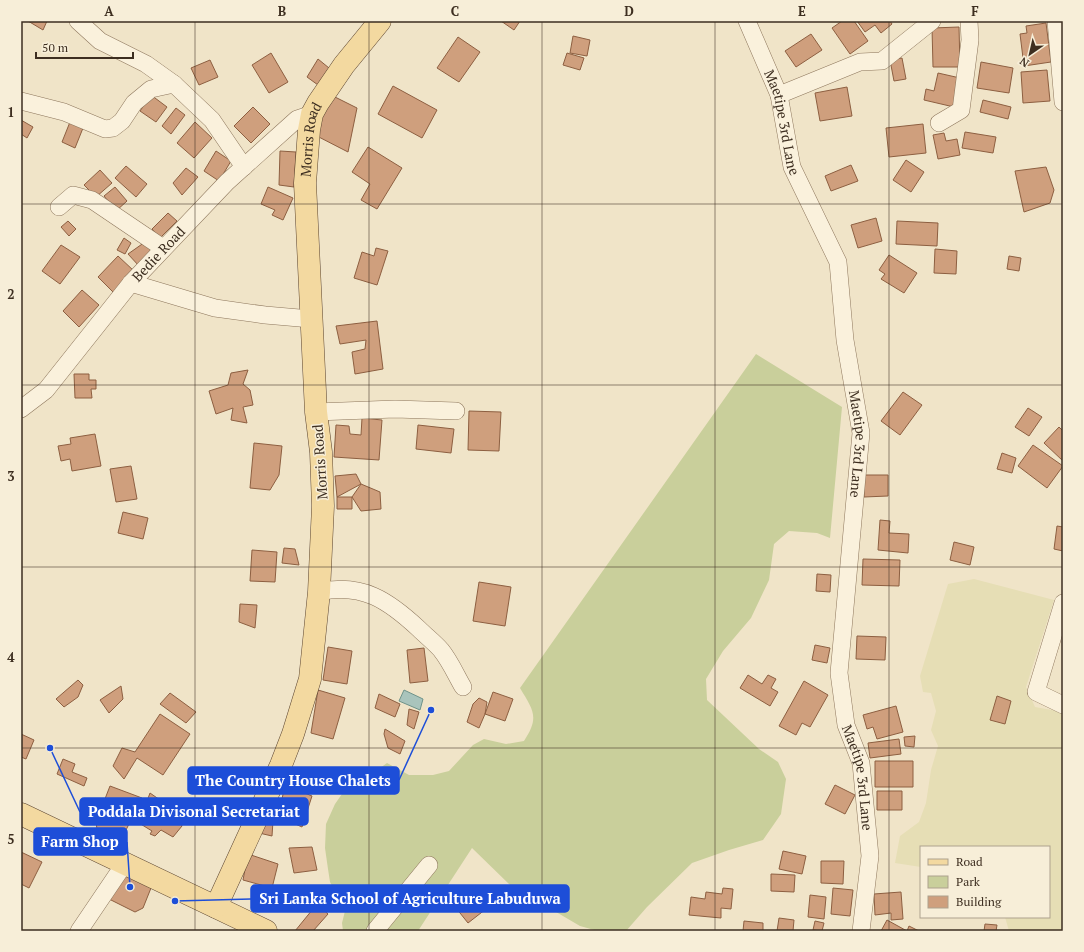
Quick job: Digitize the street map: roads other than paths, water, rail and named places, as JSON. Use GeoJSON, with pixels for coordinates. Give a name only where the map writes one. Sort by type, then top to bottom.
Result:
{"type":"FeatureCollection","features":[{"type":"Feature","properties":{"kind":"main road","name":"Morris Road"},"geometry":{"type":"LineString","coordinates":[[216,907],[237,865],[250,829],[281,765],[293,734],[310,680],[319,592],[323,506],[321,452],[316,412],[305,183],[309,130],[312,114],[344,65],[380,21]]}},
{"type":"Feature","properties":{"kind":"main road"},"geometry":{"type":"LineString","coordinates":[[21,814],[266,931]]}},
{"type":"Feature","properties":{"kind":"street"},"geometry":{"type":"LineString","coordinates":[[78,21],[100,41],[146,64],[174,84],[212,120],[244,167]]}},
{"type":"Feature","properties":{"kind":"street","name":"Maetipe 3rd Lane"},"geometry":{"type":"LineString","coordinates":[[747,21],[778,95],[792,167],[838,262],[845,340],[862,433],[840,673],[846,725],[861,763],[870,856],[861,931]]}},
{"type":"Feature","properties":{"kind":"street"},"geometry":{"type":"LineString","coordinates":[[778,95],[860,62],[882,61],[932,21]]}},
{"type":"Feature","properties":{"kind":"street"},"geometry":{"type":"LineString","coordinates":[[939,123],[961,110],[970,40],[969,21]]}},
{"type":"Feature","properties":{"kind":"street"},"geometry":{"type":"LineString","coordinates":[[1056,21],[1063,102]]}},
{"type":"Feature","properties":{"kind":"street"},"geometry":{"type":"LineString","coordinates":[[21,101],[64,112],[105,129],[113,128],[122,121],[134,103],[151,89],[174,84]]}},
{"type":"Feature","properties":{"kind":"street","name":"Bedie Road"},"geometry":{"type":"LineString","coordinates":[[21,409],[46,390],[131,283],[163,248],[244,167],[297,120],[312,114]]}},
{"type":"Feature","properties":{"kind":"street"},"geometry":{"type":"LineString","coordinates":[[59,207],[73,195],[92,200],[163,248]]}},
{"type":"Feature","properties":{"kind":"street"},"geometry":{"type":"LineString","coordinates":[[131,283],[221,309],[265,316],[311,318]]}},
{"type":"Feature","properties":{"kind":"street"},"geometry":{"type":"LineString","coordinates":[[316,412],[394,409],[456,411]]}},
{"type":"Feature","properties":{"kind":"street"},"geometry":{"type":"LineString","coordinates":[[319,592],[329,590],[359,591],[383,599],[404,614],[441,650],[463,687]]}},
{"type":"Feature","properties":{"kind":"street"},"geometry":{"type":"LineString","coordinates":[[1063,603],[1036,692],[1063,705]]}},
{"type":"Feature","properties":{"kind":"street"},"geometry":{"type":"LineString","coordinates":[[79,931],[125,863]]}},
{"type":"Feature","properties":{"kind":"street"},"geometry":{"type":"LineString","coordinates":[[375,931],[429,865]]}},
{"type":"Feature","properties":{"kind":"water"},"geometry":{"type":"Polygon","coordinates":[[[404,690],[423,699],[420,710],[399,701],[404,690]]]}},
{"type":"Feature","properties":{"kind":"place","name":"The Country House Chalets"},"geometry":{"type":"Point","coordinates":[431,710]}},
{"type":"Feature","properties":{"kind":"place","name":"Poddala Divisonal Secretariat"},"geometry":{"type":"Point","coordinates":[50,748]}},
{"type":"Feature","properties":{"kind":"place","name":"Farm Shop"},"geometry":{"type":"Point","coordinates":[130,887]}},
{"type":"Feature","properties":{"kind":"place","name":"Sri Lanka School of Agriculture Labuduwa"},"geometry":{"type":"Point","coordinates":[175,901]}}]}
